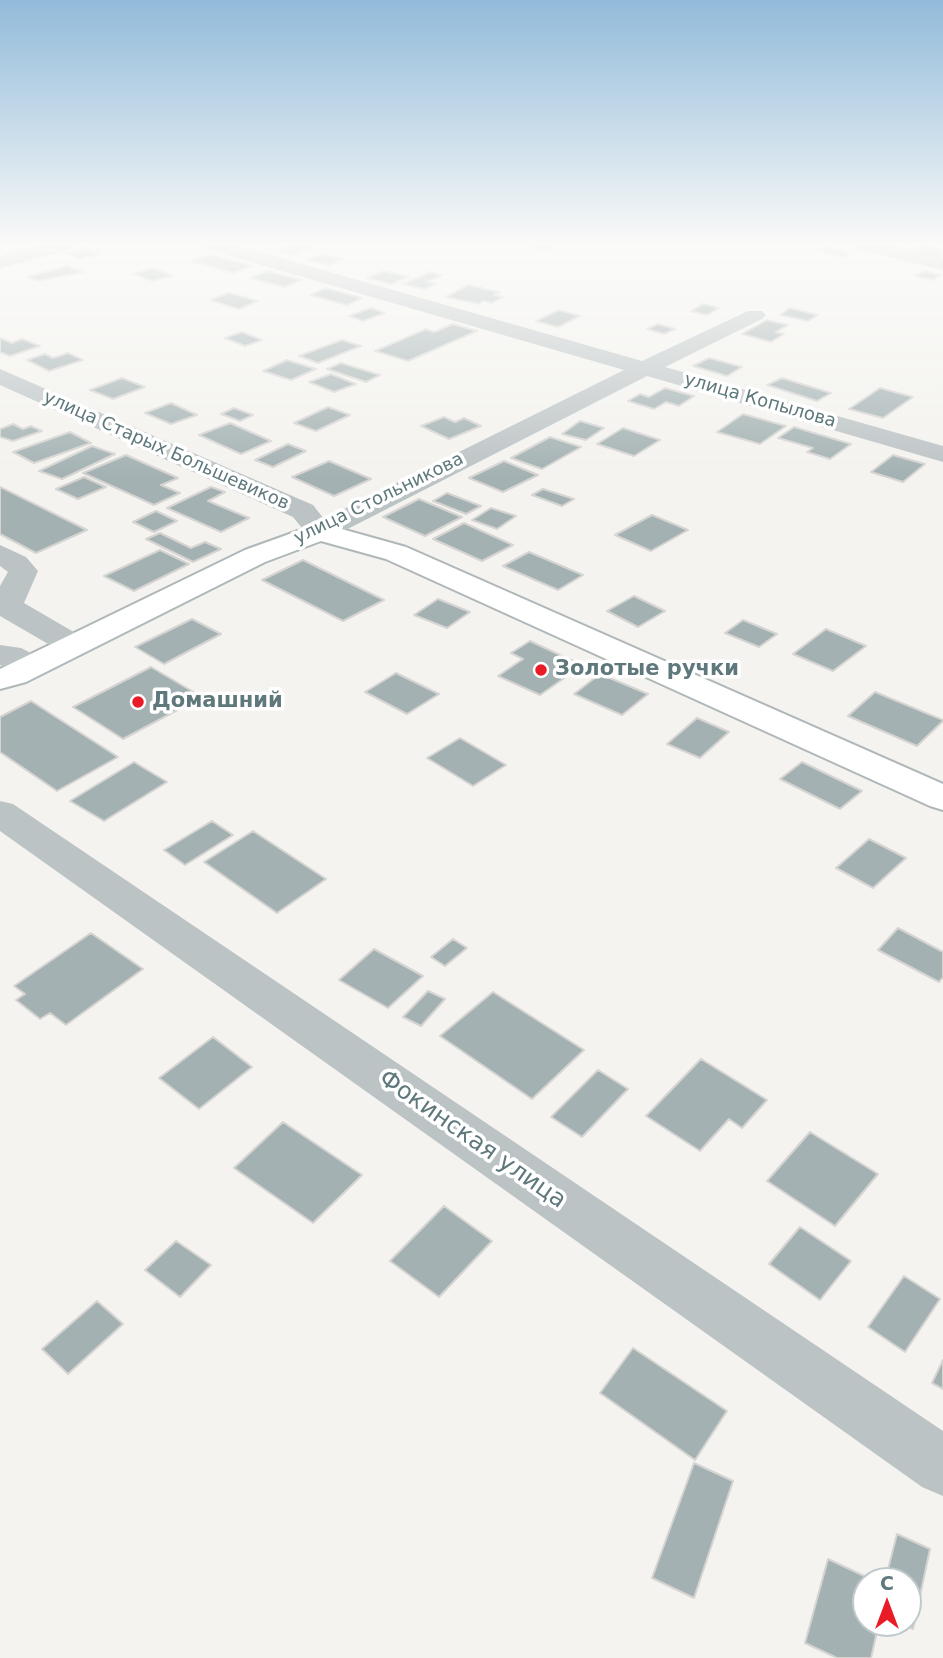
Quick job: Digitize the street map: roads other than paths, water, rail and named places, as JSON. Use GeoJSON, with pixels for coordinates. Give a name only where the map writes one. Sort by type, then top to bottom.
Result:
{"type":"FeatureCollection","features":[{"type":"Feature","properties":{"kind":"main road","name":"улица Стольникова"},"geometry":{"type":"LineString","coordinates":[[0,678],[31,666],[255,556],[320,532]]}},
{"type":"Feature","properties":{"kind":"main road","name":"улица Старых Большевиков"},"geometry":{"type":"LineString","coordinates":[[320,532],[396,553],[943,798]]}},
{"type":"Feature","properties":{"kind":"street","name":"улица Копылова"},"geometry":{"type":"LineString","coordinates":[[485,322],[943,454]]}},
{"type":"Feature","properties":{"kind":"street","name":"улица Стольникова"},"geometry":{"type":"LineString","coordinates":[[320,532],[518,430],[740,322]]}},
{"type":"Feature","properties":{"kind":"street","name":"улица Старых Большевиков"},"geometry":{"type":"LineString","coordinates":[[0,376],[303,511],[320,532]]}},
{"type":"Feature","properties":{"kind":"street"},"geometry":{"type":"LineString","coordinates":[[0,554],[16,563],[23,571],[9,597],[10,609],[73,645]]}},
{"type":"Feature","properties":{"kind":"street"},"geometry":{"type":"LineString","coordinates":[[0,655],[9,655],[31,666]]}},
{"type":"Feature","properties":{"kind":"street","name":"Фокинская улица"},"geometry":{"type":"LineString","coordinates":[[0,813],[943,1466]]}},
{"type":"Feature","properties":{"kind":"place","name":"Золотые ручки"},"geometry":{"type":"Point","coordinates":[541,670]}},
{"type":"Feature","properties":{"kind":"place","name":"Домашний"},"geometry":{"type":"Point","coordinates":[138,702]}}]}
